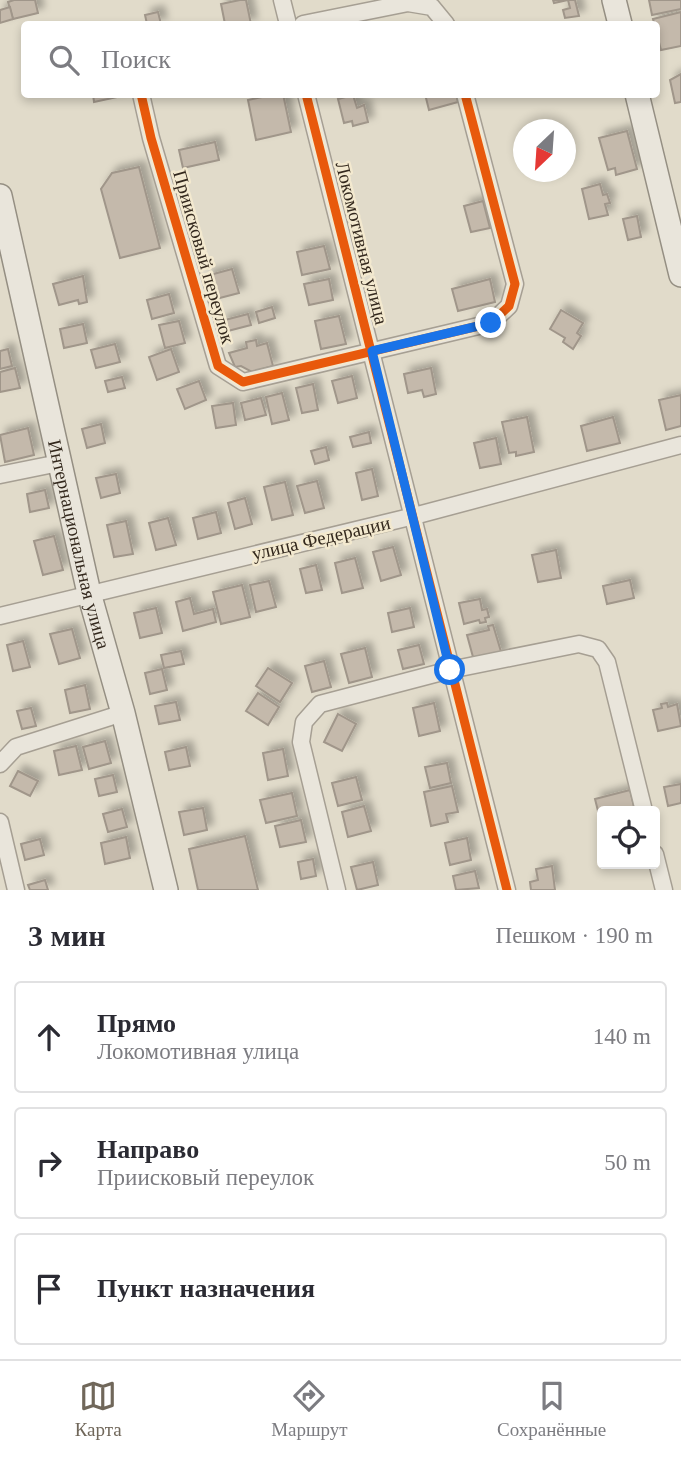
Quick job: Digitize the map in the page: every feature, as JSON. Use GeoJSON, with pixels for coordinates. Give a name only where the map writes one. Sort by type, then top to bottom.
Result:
{"type":"FeatureCollection","features":[{"type":"Feature","properties":{"kind":"street"},"geometry":{"type":"LineString","coordinates":[[282,0],[287,21]]}},
{"type":"Feature","properties":{"kind":"street"},"geometry":{"type":"LineString","coordinates":[[614,0],[619,21]]}},
{"type":"Feature","properties":{"kind":"street"},"geometry":{"type":"LineString","coordinates":[[318,21],[408,3],[432,7],[444,21]]}},
{"type":"Feature","properties":{"kind":"street","name":"Приисковый переулок"},"geometry":{"type":"LineString","coordinates":[[142,98],[151,138],[218,366],[243,382],[491,323],[509,306],[515,284],[466,98]]}},
{"type":"Feature","properties":{"kind":"street","name":"Локомотивная улица"},"geometry":{"type":"LineString","coordinates":[[307,98],[507,890]]}},
{"type":"Feature","properties":{"kind":"street"},"geometry":{"type":"LineString","coordinates":[[638,98],[681,272]]}},
{"type":"Feature","properties":{"kind":"street","name":"Интернациональная улица"},"geometry":{"type":"LineString","coordinates":[[0,196],[89,593],[123,713],[166,890]]}},
{"type":"Feature","properties":{"kind":"street","name":"улица Федерации"},"geometry":{"type":"LineString","coordinates":[[0,616],[414,516],[681,445]]}},
{"type":"Feature","properties":{"kind":"street"},"geometry":{"type":"LineString","coordinates":[[0,475],[59,463]]}},
{"type":"Feature","properties":{"kind":"street"},"geometry":{"type":"LineString","coordinates":[[337,890],[301,742],[304,722],[320,704],[450,670],[579,645],[598,649],[607,662],[643,806]]}},
{"type":"Feature","properties":{"kind":"street"},"geometry":{"type":"LineString","coordinates":[[0,764],[16,747],[123,713]]}},
{"type":"Feature","properties":{"kind":"street"},"geometry":{"type":"LineString","coordinates":[[0,822],[16,890]]}},
{"type":"Feature","properties":{"kind":"street"},"geometry":{"type":"LineString","coordinates":[[659,869],[664,890]]}},
{"type":"Feature","properties":{"kind":"building"},"geometry":{"type":"Polygon","coordinates":[[[35,0],[38,13],[13,19],[8,2],[35,0]]]}},
{"type":"Feature","properties":{"kind":"building"},"geometry":{"type":"Polygon","coordinates":[[[246,0],[250,21],[224,21],[221,4],[246,0]]]}},
{"type":"Feature","properties":{"kind":"building"},"geometry":{"type":"Polygon","coordinates":[[[568,0],[575,0],[579,16],[565,18],[563,10],[570,8],[568,0]]]}},
{"type":"Feature","properties":{"kind":"building"},"geometry":{"type":"Polygon","coordinates":[[[649,0],[681,0],[681,9],[652,15],[649,0]]]}},
{"type":"Feature","properties":{"kind":"building"},"geometry":{"type":"Polygon","coordinates":[[[10,7],[13,19],[0,23],[0,10],[10,7]]]}},
{"type":"Feature","properties":{"kind":"building"},"geometry":{"type":"Polygon","coordinates":[[[158,12],[160,21],[146,21],[145,15],[158,12]]]}},
{"type":"Feature","properties":{"kind":"building"},"geometry":{"type":"Polygon","coordinates":[[[681,12],[681,46],[661,50],[660,21],[653,19],[681,12]]]}},
{"type":"Feature","properties":{"kind":"building"},"geometry":{"type":"Polygon","coordinates":[[[681,74],[681,102],[675,103],[670,80],[681,74]]]}},
{"type":"Feature","properties":{"kind":"building"},"geometry":{"type":"Polygon","coordinates":[[[94,98],[113,98],[94,102],[94,98]]]}},
{"type":"Feature","properties":{"kind":"building"},"geometry":{"type":"Polygon","coordinates":[[[284,98],[291,132],[256,140],[248,100],[284,98]]]}},
{"type":"Feature","properties":{"kind":"building"},"geometry":{"type":"Polygon","coordinates":[[[354,98],[357,108],[364,105],[368,122],[353,126],[352,121],[344,123],[338,99],[354,98]]]}},
{"type":"Feature","properties":{"kind":"building"},"geometry":{"type":"Polygon","coordinates":[[[426,98],[457,98],[458,102],[429,110],[426,98]]]}},
{"type":"Feature","properties":{"kind":"building"},"geometry":{"type":"Polygon","coordinates":[[[627,131],[637,169],[616,175],[615,168],[608,170],[599,138],[627,131]]]}},
{"type":"Feature","properties":{"kind":"building"},"geometry":{"type":"Polygon","coordinates":[[[215,142],[219,160],[183,168],[179,150],[215,142]]]}},
{"type":"Feature","properties":{"kind":"building"},"geometry":{"type":"Polygon","coordinates":[[[139,167],[160,248],[120,258],[101,189],[112,173],[139,167]]]}},
{"type":"Feature","properties":{"kind":"building"},"geometry":{"type":"Polygon","coordinates":[[[600,184],[603,195],[607,194],[610,203],[605,204],[608,215],[589,219],[582,189],[600,184]]]}},
{"type":"Feature","properties":{"kind":"building"},"geometry":{"type":"Polygon","coordinates":[[[483,201],[490,228],[471,232],[464,206],[483,201]]]}},
{"type":"Feature","properties":{"kind":"building"},"geometry":{"type":"Polygon","coordinates":[[[637,216],[641,237],[628,240],[623,219],[637,216]]]}},
{"type":"Feature","properties":{"kind":"building"},"geometry":{"type":"Polygon","coordinates":[[[324,246],[330,269],[302,275],[297,252],[324,246]]]}},
{"type":"Feature","properties":{"kind":"building"},"geometry":{"type":"Polygon","coordinates":[[[232,269],[239,293],[212,300],[206,276],[232,269]]]}},
{"type":"Feature","properties":{"kind":"building"},"geometry":{"type":"Polygon","coordinates":[[[83,276],[87,302],[79,304],[78,300],[59,305],[53,284],[83,276]]]}},
{"type":"Feature","properties":{"kind":"building"},"geometry":{"type":"Polygon","coordinates":[[[329,279],[333,300],[309,305],[304,284],[329,279]]]}},
{"type":"Feature","properties":{"kind":"building"},"geometry":{"type":"Polygon","coordinates":[[[490,279],[495,302],[458,311],[452,289],[490,279]]]}},
{"type":"Feature","properties":{"kind":"building"},"geometry":{"type":"Polygon","coordinates":[[[169,294],[174,313],[152,319],[147,300],[169,294]]]}},
{"type":"Feature","properties":{"kind":"building"},"geometry":{"type":"Polygon","coordinates":[[[272,307],[275,318],[259,323],[256,312],[272,307]]]}},
{"type":"Feature","properties":{"kind":"building"},"geometry":{"type":"Polygon","coordinates":[[[561,310],[583,323],[577,333],[581,336],[573,349],[563,342],[565,338],[550,329],[561,310]]]}},
{"type":"Feature","properties":{"kind":"building"},"geometry":{"type":"Polygon","coordinates":[[[248,314],[251,325],[224,332],[221,321],[248,314]]]}},
{"type":"Feature","properties":{"kind":"building"},"geometry":{"type":"Polygon","coordinates":[[[339,316],[346,344],[321,349],[315,321],[339,316]]]}},
{"type":"Feature","properties":{"kind":"building"},"geometry":{"type":"Polygon","coordinates":[[[179,321],[185,343],[165,348],[159,325],[179,321]]]}},
{"type":"Feature","properties":{"kind":"building"},"geometry":{"type":"Polygon","coordinates":[[[83,324],[87,343],[64,348],[60,329],[83,324]]]}},
{"type":"Feature","properties":{"kind":"building"},"geometry":{"type":"Polygon","coordinates":[[[256,340],[257,346],[267,343],[273,366],[252,372],[241,366],[235,367],[229,353],[247,348],[246,342],[256,340]]]}},
{"type":"Feature","properties":{"kind":"building"},"geometry":{"type":"Polygon","coordinates":[[[115,344],[120,362],[96,368],[91,350],[115,344]]]}},
{"type":"Feature","properties":{"kind":"building"},"geometry":{"type":"Polygon","coordinates":[[[8,349],[12,366],[0,369],[0,351],[8,349]]]}},
{"type":"Feature","properties":{"kind":"building"},"geometry":{"type":"Polygon","coordinates":[[[171,349],[179,372],[157,380],[149,357],[171,349]]]}},
{"type":"Feature","properties":{"kind":"building"},"geometry":{"type":"Polygon","coordinates":[[[15,368],[20,388],[0,392],[0,372],[15,368]]]}},
{"type":"Feature","properties":{"kind":"building"},"geometry":{"type":"Polygon","coordinates":[[[431,368],[436,394],[424,397],[422,390],[408,393],[404,374],[431,368]]]}},
{"type":"Feature","properties":{"kind":"building"},"geometry":{"type":"Polygon","coordinates":[[[352,376],[357,398],[338,403],[332,381],[352,376]]]}},
{"type":"Feature","properties":{"kind":"building"},"geometry":{"type":"Polygon","coordinates":[[[122,377],[125,388],[108,392],[105,381],[122,377]]]}},
{"type":"Feature","properties":{"kind":"building"},"geometry":{"type":"Polygon","coordinates":[[[199,381],[206,400],[185,409],[177,389],[199,381]]]}},
{"type":"Feature","properties":{"kind":"building"},"geometry":{"type":"Polygon","coordinates":[[[313,384],[318,410],[302,413],[296,388],[313,384]]]}},
{"type":"Feature","properties":{"kind":"building"},"geometry":{"type":"Polygon","coordinates":[[[282,393],[289,420],[272,424],[266,397],[282,393]]]}},
{"type":"Feature","properties":{"kind":"building"},"geometry":{"type":"Polygon","coordinates":[[[681,395],[681,426],[666,430],[659,400],[681,395]]]}},
{"type":"Feature","properties":{"kind":"building"},"geometry":{"type":"Polygon","coordinates":[[[261,398],[266,415],[245,420],[241,403],[261,398]]]}},
{"type":"Feature","properties":{"kind":"building"},"geometry":{"type":"Polygon","coordinates":[[[233,403],[236,425],[216,428],[212,406],[233,403]]]}},
{"type":"Feature","properties":{"kind":"building"},"geometry":{"type":"Polygon","coordinates":[[[527,417],[534,452],[516,456],[516,452],[509,453],[502,422],[527,417]]]}},
{"type":"Feature","properties":{"kind":"building"},"geometry":{"type":"Polygon","coordinates":[[[613,417],[620,443],[587,451],[581,426],[613,417]]]}},
{"type":"Feature","properties":{"kind":"building"},"geometry":{"type":"Polygon","coordinates":[[[101,424],[105,443],[87,448],[82,429],[101,424]]]}},
{"type":"Feature","properties":{"kind":"building"},"geometry":{"type":"Polygon","coordinates":[[[28,428],[34,455],[5,462],[0,435],[28,428]]]}},
{"type":"Feature","properties":{"kind":"building"},"geometry":{"type":"Polygon","coordinates":[[[369,432],[371,443],[353,447],[350,437],[369,432]]]}},
{"type":"Feature","properties":{"kind":"building"},"geometry":{"type":"Polygon","coordinates":[[[496,438],[501,464],[480,468],[474,443],[496,438]]]}},
{"type":"Feature","properties":{"kind":"building"},"geometry":{"type":"Polygon","coordinates":[[[326,447],[329,460],[315,464],[311,451],[326,447]]]}},
{"type":"Feature","properties":{"kind":"building"},"geometry":{"type":"Polygon","coordinates":[[[372,469],[378,496],[362,500],[356,473],[372,469]]]}},
{"type":"Feature","properties":{"kind":"building"},"geometry":{"type":"Polygon","coordinates":[[[116,474],[120,493],[101,498],[96,478],[116,474]]]}},
{"type":"Feature","properties":{"kind":"building"},"geometry":{"type":"Polygon","coordinates":[[[317,481],[324,508],[305,513],[297,486],[317,481]]]}},
{"type":"Feature","properties":{"kind":"building"},"geometry":{"type":"Polygon","coordinates":[[[285,482],[293,515],[272,520],[264,487],[285,482]]]}},
{"type":"Feature","properties":{"kind":"building"},"geometry":{"type":"Polygon","coordinates":[[[45,490],[49,508],[30,512],[27,494],[45,490]]]}},
{"type":"Feature","properties":{"kind":"building"},"geometry":{"type":"Polygon","coordinates":[[[245,498],[252,524],[235,529],[228,503],[245,498]]]}},
{"type":"Feature","properties":{"kind":"building"},"geometry":{"type":"Polygon","coordinates":[[[216,512],[221,533],[198,539],[193,518],[216,512]]]}},
{"type":"Feature","properties":{"kind":"building"},"geometry":{"type":"Polygon","coordinates":[[[168,518],[176,545],[156,550],[149,523],[168,518]]]}},
{"type":"Feature","properties":{"kind":"building"},"geometry":{"type":"Polygon","coordinates":[[[126,521],[133,554],[114,557],[107,525],[126,521]]]}},
{"type":"Feature","properties":{"kind":"building"},"geometry":{"type":"Polygon","coordinates":[[[54,536],[63,570],[43,575],[34,541],[54,536]]]}},
{"type":"Feature","properties":{"kind":"building"},"geometry":{"type":"Polygon","coordinates":[[[393,547],[401,575],[381,581],[373,552],[393,547]]]}},
{"type":"Feature","properties":{"kind":"building"},"geometry":{"type":"Polygon","coordinates":[[[556,550],[561,578],[538,582],[532,555],[556,550]]]}},
{"type":"Feature","properties":{"kind":"building"},"geometry":{"type":"Polygon","coordinates":[[[355,558],[363,588],[342,593],[335,563],[355,558]]]}},
{"type":"Feature","properties":{"kind":"building"},"geometry":{"type":"Polygon","coordinates":[[[316,565],[322,590],[306,593],[300,569],[316,565]]]}},
{"type":"Feature","properties":{"kind":"building"},"geometry":{"type":"Polygon","coordinates":[[[630,580],[634,598],[607,604],[603,586],[630,580]]]}},
{"type":"Feature","properties":{"kind":"building"},"geometry":{"type":"Polygon","coordinates":[[[269,581],[276,607],[256,612],[250,585],[269,581]]]}},
{"type":"Feature","properties":{"kind":"building"},"geometry":{"type":"Polygon","coordinates":[[[242,585],[250,617],[221,624],[213,592],[242,585]]]}},
{"type":"Feature","properties":{"kind":"building"},"geometry":{"type":"Polygon","coordinates":[[[190,598],[194,614],[213,609],[216,622],[183,631],[176,602],[190,598]]]}},
{"type":"Feature","properties":{"kind":"building"},"geometry":{"type":"Polygon","coordinates":[[[480,599],[482,610],[487,609],[489,617],[485,618],[486,622],[480,623],[479,620],[464,624],[459,603],[480,599]]]}},
{"type":"Feature","properties":{"kind":"building"},"geometry":{"type":"Polygon","coordinates":[[[156,608],[162,633],[140,638],[134,613],[156,608]]]}},
{"type":"Feature","properties":{"kind":"building"},"geometry":{"type":"Polygon","coordinates":[[[410,608],[414,627],[392,632],[388,613],[410,608]]]}},
{"type":"Feature","properties":{"kind":"building"},"geometry":{"type":"Polygon","coordinates":[[[493,625],[502,655],[476,668],[467,635],[489,630],[488,626],[493,625]]]}},
{"type":"Feature","properties":{"kind":"building"},"geometry":{"type":"Polygon","coordinates":[[[72,629],[80,658],[59,664],[50,634],[72,629]]]}},
{"type":"Feature","properties":{"kind":"building"},"geometry":{"type":"Polygon","coordinates":[[[23,641],[30,667],[13,671],[7,645],[23,641]]]}},
{"type":"Feature","properties":{"kind":"building"},"geometry":{"type":"Polygon","coordinates":[[[419,645],[424,664],[403,669],[398,650],[419,645]]]}},
{"type":"Feature","properties":{"kind":"building"},"geometry":{"type":"Polygon","coordinates":[[[365,648],[372,677],[349,683],[341,654],[365,648]]]}},
{"type":"Feature","properties":{"kind":"building"},"geometry":{"type":"Polygon","coordinates":[[[181,651],[184,664],[164,668],[161,655],[181,651]]]}},
{"type":"Feature","properties":{"kind":"building"},"geometry":{"type":"Polygon","coordinates":[[[324,661],[331,687],[312,692],[305,666],[324,661]]]}},
{"type":"Feature","properties":{"kind":"building"},"geometry":{"type":"Polygon","coordinates":[[[268,668],[292,683],[280,702],[256,686],[268,668]]]}},
{"type":"Feature","properties":{"kind":"building"},"geometry":{"type":"Polygon","coordinates":[[[162,669],[167,690],[150,694],[145,673],[162,669]]]}},
{"type":"Feature","properties":{"kind":"building"},"geometry":{"type":"Polygon","coordinates":[[[85,685],[90,709],[70,713],[65,690],[85,685]]]}},
{"type":"Feature","properties":{"kind":"building"},"geometry":{"type":"Polygon","coordinates":[[[258,693],[279,707],[268,725],[246,711],[258,693]]]}},
{"type":"Feature","properties":{"kind":"building"},"geometry":{"type":"Polygon","coordinates":[[[176,702],[180,720],[159,724],[155,706],[176,702]]]}},
{"type":"Feature","properties":{"kind":"building"},"geometry":{"type":"Polygon","coordinates":[[[434,703],[440,731],[419,736],[413,708],[434,703]]]}},
{"type":"Feature","properties":{"kind":"building"},"geometry":{"type":"Polygon","coordinates":[[[667,703],[668,707],[677,704],[681,726],[658,731],[653,710],[662,708],[661,704],[667,703]]]}},
{"type":"Feature","properties":{"kind":"building"},"geometry":{"type":"Polygon","coordinates":[[[31,708],[36,726],[22,729],[17,711],[31,708]]]}},
{"type":"Feature","properties":{"kind":"building"},"geometry":{"type":"Polygon","coordinates":[[[338,714],[356,724],[342,751],[324,742],[338,714]]]}},
{"type":"Feature","properties":{"kind":"building"},"geometry":{"type":"Polygon","coordinates":[[[105,741],[111,763],[89,769],[83,747],[105,741]]]}},
{"type":"Feature","properties":{"kind":"building"},"geometry":{"type":"Polygon","coordinates":[[[76,746],[82,770],[59,775],[54,751],[76,746]]]}},
{"type":"Feature","properties":{"kind":"building"},"geometry":{"type":"Polygon","coordinates":[[[186,747],[190,766],[169,770],[165,752],[186,747]]]}},
{"type":"Feature","properties":{"kind":"building"},"geometry":{"type":"Polygon","coordinates":[[[283,749],[288,776],[268,780],[263,753],[283,749]]]}},
{"type":"Feature","properties":{"kind":"building"},"geometry":{"type":"Polygon","coordinates":[[[447,763],[451,783],[430,788],[425,767],[447,763]]]}},
{"type":"Feature","properties":{"kind":"building"},"geometry":{"type":"Polygon","coordinates":[[[18,771],[38,781],[30,796],[10,786],[18,771]]]}},
{"type":"Feature","properties":{"kind":"building"},"geometry":{"type":"Polygon","coordinates":[[[113,775],[117,792],[99,796],[95,779],[113,775]]]}},
{"type":"Feature","properties":{"kind":"building"},"geometry":{"type":"Polygon","coordinates":[[[356,777],[362,800],[338,806],[332,783],[356,777]]]}},
{"type":"Feature","properties":{"kind":"building"},"geometry":{"type":"Polygon","coordinates":[[[681,784],[681,803],[668,806],[664,787],[681,784]]]}},
{"type":"Feature","properties":{"kind":"building"},"geometry":{"type":"Polygon","coordinates":[[[452,786],[458,812],[446,814],[448,822],[431,826],[424,792],[452,786]]]}},
{"type":"Feature","properties":{"kind":"building"},"geometry":{"type":"Polygon","coordinates":[[[630,790],[634,806],[597,807],[595,799],[630,790]]]}},
{"type":"Feature","properties":{"kind":"building"},"geometry":{"type":"Polygon","coordinates":[[[292,793],[297,816],[266,823],[260,800],[292,793]]]}},
{"type":"Feature","properties":{"kind":"building"},"geometry":{"type":"Polygon","coordinates":[[[364,806],[371,831],[348,837],[342,812],[364,806]]]}},
{"type":"Feature","properties":{"kind":"building"},"geometry":{"type":"Polygon","coordinates":[[[203,808],[207,830],[184,835],[179,812],[203,808]]]}},
{"type":"Feature","properties":{"kind":"building"},"geometry":{"type":"Polygon","coordinates":[[[122,809],[127,827],[108,832],[103,814],[122,809]]]}},
{"type":"Feature","properties":{"kind":"building"},"geometry":{"type":"Polygon","coordinates":[[[301,820],[306,842],[280,847],[275,826],[301,820]]]}},
{"type":"Feature","properties":{"kind":"building"},"geometry":{"type":"Polygon","coordinates":[[[245,836],[258,890],[198,890],[189,849],[245,836]]]}},
{"type":"Feature","properties":{"kind":"building"},"geometry":{"type":"Polygon","coordinates":[[[126,837],[130,858],[105,864],[101,843],[126,837]]]}},
{"type":"Feature","properties":{"kind":"building"},"geometry":{"type":"Polygon","coordinates":[[[467,838],[471,860],[450,865],[445,843],[467,838]]]}},
{"type":"Feature","properties":{"kind":"building"},"geometry":{"type":"Polygon","coordinates":[[[40,839],[44,855],[25,860],[21,844],[40,839]]]}},
{"type":"Feature","properties":{"kind":"building"},"geometry":{"type":"Polygon","coordinates":[[[313,859],[316,876],[301,879],[298,862],[313,859]]]}},
{"type":"Feature","properties":{"kind":"building"},"geometry":{"type":"Polygon","coordinates":[[[373,862],[378,885],[357,890],[351,867],[373,862]]]}},
{"type":"Feature","properties":{"kind":"building"},"geometry":{"type":"Polygon","coordinates":[[[552,866],[555,890],[531,890],[530,882],[538,880],[536,869],[552,866]]]}},
{"type":"Feature","properties":{"kind":"building"},"geometry":{"type":"Polygon","coordinates":[[[475,871],[479,888],[456,890],[453,876],[475,871]]]}},
{"type":"Feature","properties":{"kind":"building"},"geometry":{"type":"Polygon","coordinates":[[[45,880],[48,890],[30,890],[28,885],[45,880]]]}},
{"type":"Feature","properties":{"kind":"cycle path"},"geometry":{"type":"LineString","coordinates":[[142,98],[151,138],[218,366],[243,382],[491,323],[509,306],[515,284],[466,98]]}},
{"type":"Feature","properties":{"kind":"cycle path"},"geometry":{"type":"LineString","coordinates":[[307,98],[507,890]]}},
{"type":"Feature","properties":{"kind":"route"},"geometry":{"type":"LineString","coordinates":[[450,670],[372,351],[491,323]]}}]}
